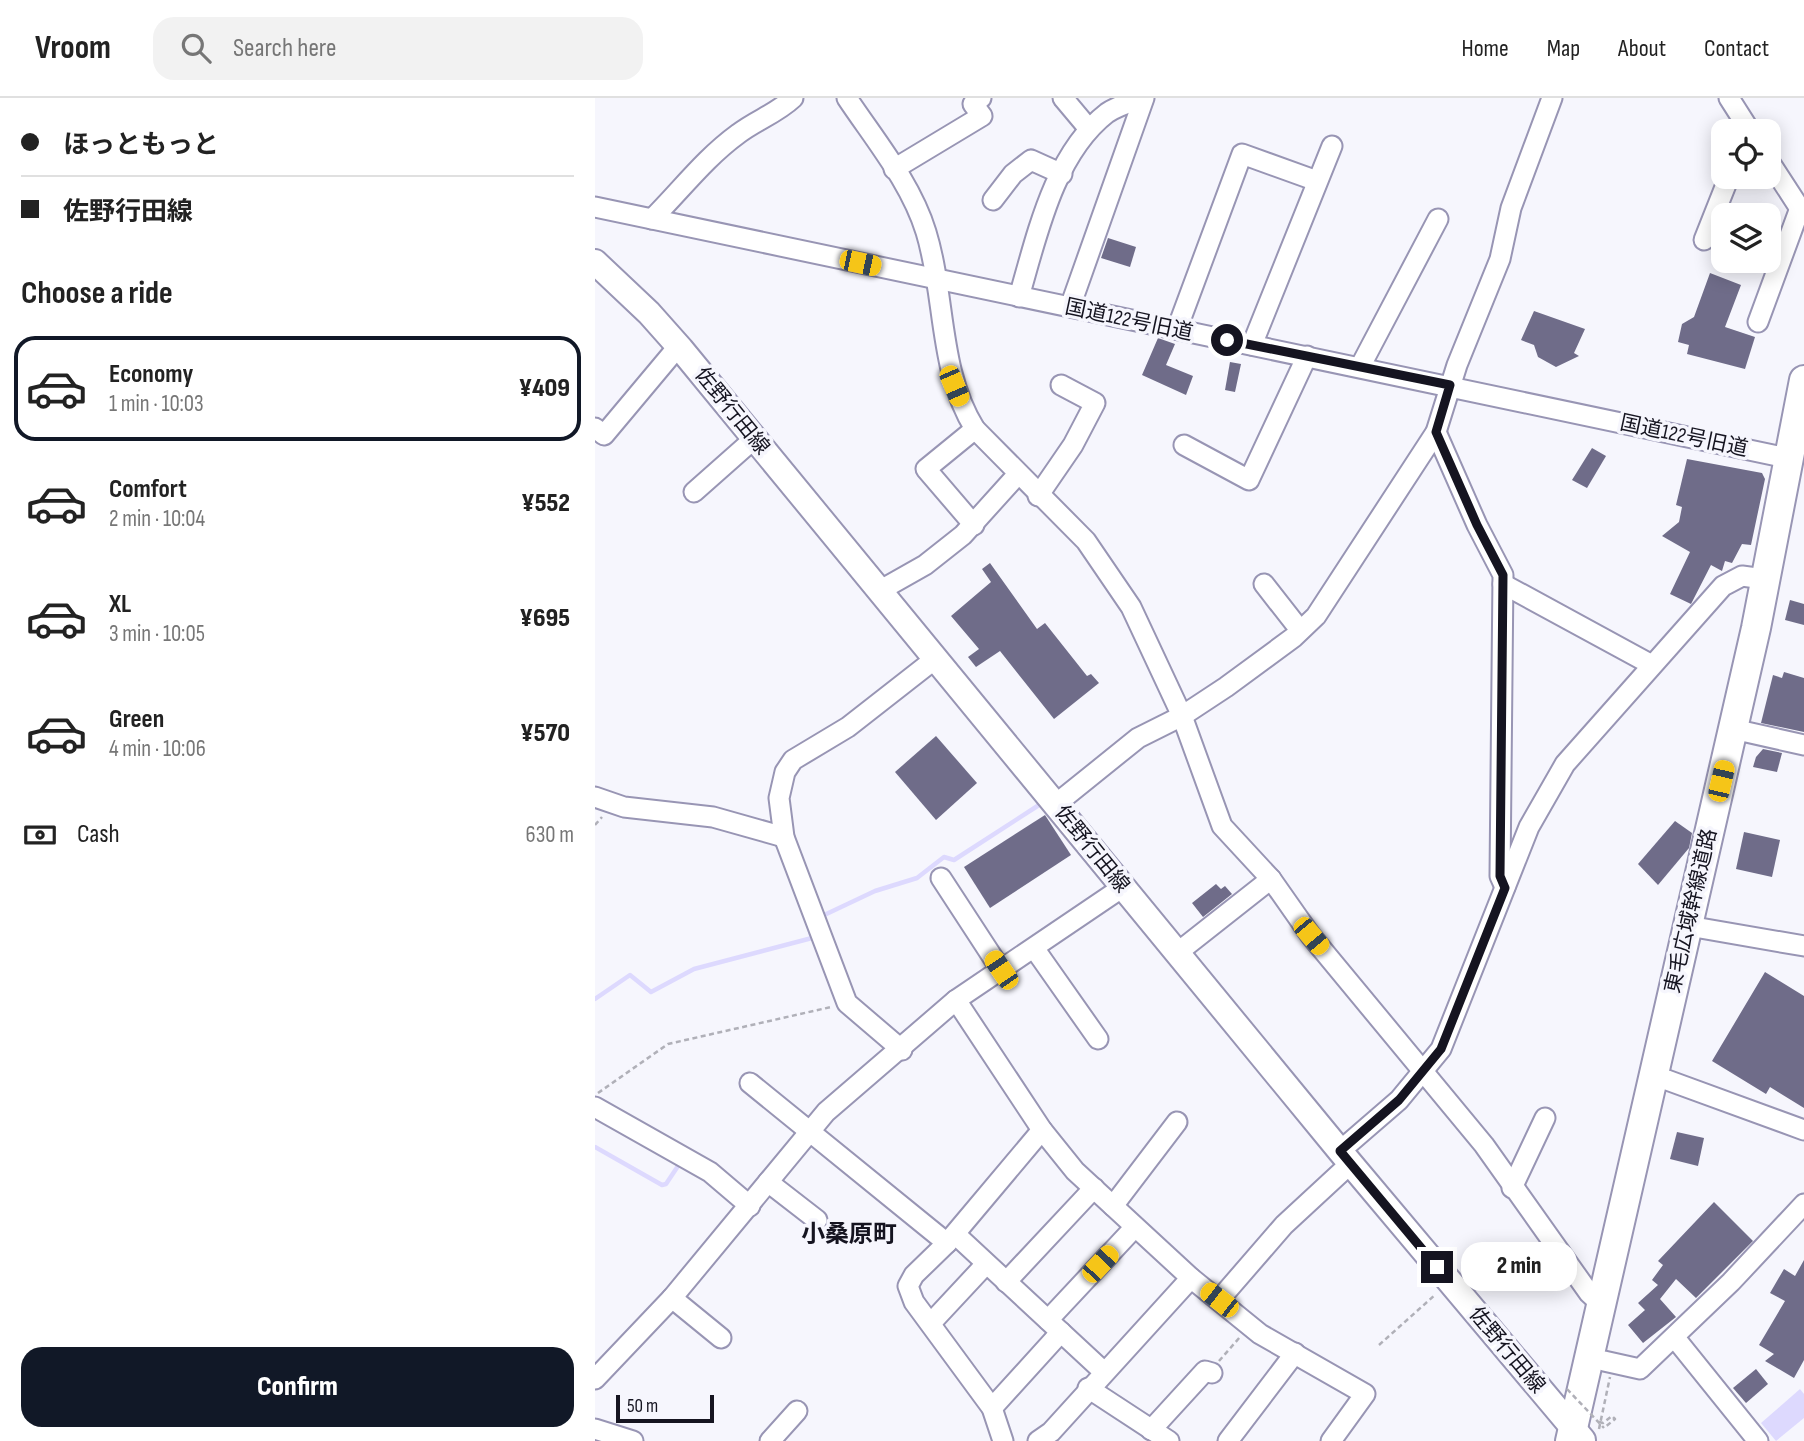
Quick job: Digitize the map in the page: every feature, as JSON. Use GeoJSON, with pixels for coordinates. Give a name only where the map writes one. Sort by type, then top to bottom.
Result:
{"type":"FeatureCollection","features":[{"type":"Feature","properties":{"kind":"highway","name":"東毛広域幹線道路"},"geometry":{"type":"LineString","coordinates":[[1588,1434],[1601,1304],[1738,730],[1798,461],[1804,380]]}},
{"type":"Feature","properties":{"kind":"highway","name":"東毛広域幹線道路"},"geometry":{"type":"LineString","coordinates":[[1588,1434],[1609,1367],[1700,928],[1764,579],[1798,461]]}},
{"type":"Feature","properties":{"kind":"main road","name":"佐野行田線"},"geometry":{"type":"LineString","coordinates":[[595,262],[649,313],[681,349],[1345,1158],[1588,1434]]}},
{"type":"Feature","properties":{"kind":"street"},"geometry":{"type":"LineString","coordinates":[[652,219],[709,157],[739,133],[774,114],[793,98]]}},
{"type":"Feature","properties":{"kind":"street"},"geometry":{"type":"LineString","coordinates":[[847,98],[918,209],[937,279],[954,386],[975,429],[1038,496],[1086,541],[1131,607],[1182,716],[1222,826],[1271,879],[1311,936],[1484,1145],[1589,1293],[1601,1304]]}},
{"type":"Feature","properties":{"kind":"street"},"geometry":{"type":"LineString","coordinates":[[894,169],[982,116],[973,104],[981,98]]}},
{"type":"Feature","properties":{"kind":"street"},"geometry":{"type":"LineString","coordinates":[[1063,98],[1089,130]]}},
{"type":"Feature","properties":{"kind":"street"},"geometry":{"type":"LineString","coordinates":[[1019,297],[1041,222],[1062,174],[1089,130],[1110,111],[1143,98]]}},
{"type":"Feature","properties":{"kind":"street"},"geometry":{"type":"LineString","coordinates":[[1070,307],[1143,98]]}},
{"type":"Feature","properties":{"kind":"street"},"geometry":{"type":"LineString","coordinates":[[1056,804],[1138,738],[1182,716],[1316,616],[1368,541],[1436,432],[1450,385],[1500,259],[1511,208],[1552,98]]}},
{"type":"Feature","properties":{"kind":"street"},"geometry":{"type":"LineString","coordinates":[[1729,98],[1742,119]]}},
{"type":"Feature","properties":{"kind":"street"},"geometry":{"type":"LineString","coordinates":[[1252,345],[1332,146]]}},
{"type":"Feature","properties":{"kind":"street"},"geometry":{"type":"LineString","coordinates":[[1177,329],[1243,155],[1317,181]]}},
{"type":"Feature","properties":{"kind":"street"},"geometry":{"type":"LineString","coordinates":[[993,200],[1013,174],[1031,160],[1062,174]]}},
{"type":"Feature","properties":{"kind":"street"},"geometry":{"type":"LineString","coordinates":[[1758,322],[1802,212],[1781,180]]}},
{"type":"Feature","properties":{"kind":"street"},"geometry":{"type":"LineString","coordinates":[[1704,240],[1724,189]]}},
{"type":"Feature","properties":{"kind":"street","name":"国道122号旧道"},"geometry":{"type":"LineString","coordinates":[[595,207],[1450,385],[1798,461]]}},
{"type":"Feature","properties":{"kind":"street"},"geometry":{"type":"LineString","coordinates":[[1360,367],[1438,219]]}},
{"type":"Feature","properties":{"kind":"street"},"geometry":{"type":"LineString","coordinates":[[600,432],[671,355],[681,349]]}},
{"type":"Feature","properties":{"kind":"street"},"geometry":{"type":"LineString","coordinates":[[1184,445],[1249,480],[1307,356]]}},
{"type":"Feature","properties":{"kind":"street"},"geometry":{"type":"LineString","coordinates":[[1038,496],[1073,445],[1095,403],[1061,385]]}},
{"type":"Feature","properties":{"kind":"street"},"geometry":{"type":"LineString","coordinates":[[974,524],[926,469],[975,429]]}},
{"type":"Feature","properties":{"kind":"street"},"geometry":{"type":"LineString","coordinates":[[1436,432],[1477,525],[1503,575],[1500,876],[1505,888]]}},
{"type":"Feature","properties":{"kind":"street"},"geometry":{"type":"LineString","coordinates":[[694,492],[755,438]]}},
{"type":"Feature","properties":{"kind":"street"},"geometry":{"type":"LineString","coordinates":[[879,592],[925,565],[974,524],[1018,474]]}},
{"type":"Feature","properties":{"kind":"street"},"geometry":{"type":"LineString","coordinates":[[1219,1300],[1245,1274],[1277,1232],[1425,1072],[1441,1049],[1456,1019],[1529,827],[1565,764],[1732,579],[1742,576],[1764,579]]}},
{"type":"Feature","properties":{"kind":"street"},"geometry":{"type":"LineString","coordinates":[[1264,584],[1300,630]]}},
{"type":"Feature","properties":{"kind":"street"},"geometry":{"type":"LineString","coordinates":[[1503,584],[1652,665]]}},
{"type":"Feature","properties":{"kind":"street"},"geometry":{"type":"LineString","coordinates":[[902,1049],[847,1003],[784,837],[779,798],[785,772],[793,760],[848,727],[935,659]]}},
{"type":"Feature","properties":{"kind":"street"},"geometry":{"type":"LineString","coordinates":[[1738,730],[1804,745]]}},
{"type":"Feature","properties":{"kind":"street"},"geometry":{"type":"LineString","coordinates":[[595,797],[624,807],[713,817],[784,837]]}},
{"type":"Feature","properties":{"kind":"street"},"geometry":{"type":"LineString","coordinates":[[941,878],[1001,970]]}},
{"type":"Feature","properties":{"kind":"street"},"geometry":{"type":"LineString","coordinates":[[1177,953],[1271,879]]}},
{"type":"Feature","properties":{"kind":"street"},"geometry":{"type":"LineString","coordinates":[[595,1380],[672,1298],[810,1130],[847,1093],[902,1049],[956,1000],[1123,887]]}},
{"type":"Feature","properties":{"kind":"street"},"geometry":{"type":"LineString","coordinates":[[1700,928],[1804,946]]}},
{"type":"Feature","properties":{"kind":"street"},"geometry":{"type":"LineString","coordinates":[[1034,948],[1098,1039]]}},
{"type":"Feature","properties":{"kind":"street"},"geometry":{"type":"LineString","coordinates":[[956,1000],[1042,1130],[1094,1188],[1191,1278],[1250,1325],[1365,1394],[1332,1441]]}},
{"type":"Feature","properties":{"kind":"street"},"geometry":{"type":"LineString","coordinates":[[1667,1080],[1804,1130]]}},
{"type":"Feature","properties":{"kind":"street"},"geometry":{"type":"LineString","coordinates":[[750,1083],[986,1264],[1104,1372]]}},
{"type":"Feature","properties":{"kind":"street"},"geometry":{"type":"LineString","coordinates":[[595,1107],[710,1172],[750,1206]]}},
{"type":"Feature","properties":{"kind":"street"},"geometry":{"type":"LineString","coordinates":[[1513,1188],[1545,1118]]}},
{"type":"Feature","properties":{"kind":"street"},"geometry":{"type":"LineString","coordinates":[[1113,1206],[1177,1122]]}},
{"type":"Feature","properties":{"kind":"street"},"geometry":{"type":"LineString","coordinates":[[1003,1441],[992,1408],[914,1302],[908,1286],[914,1275],[951,1239],[1042,1130]]}},
{"type":"Feature","properties":{"kind":"street"},"geometry":{"type":"LineString","coordinates":[[768,1182],[817,1220]]}},
{"type":"Feature","properties":{"kind":"street"},"geometry":{"type":"LineString","coordinates":[[1006,1282],[1094,1188]]}},
{"type":"Feature","properties":{"kind":"street"},"geometry":{"type":"LineString","coordinates":[[1609,1367],[1640,1369],[1675,1338],[1804,1204]]}},
{"type":"Feature","properties":{"kind":"street"},"geometry":{"type":"LineString","coordinates":[[992,1408],[1054,1326],[1135,1227]]}},
{"type":"Feature","properties":{"kind":"street"},"geometry":{"type":"LineString","coordinates":[[931,1323],[986,1264]]}},
{"type":"Feature","properties":{"kind":"street"},"geometry":{"type":"LineString","coordinates":[[1045,1436],[1191,1278]]}},
{"type":"Feature","properties":{"kind":"street"},"geometry":{"type":"LineString","coordinates":[[672,1298],[721,1338]]}},
{"type":"Feature","properties":{"kind":"street"},"geometry":{"type":"LineString","coordinates":[[1675,1338],[1758,1441]]}},
{"type":"Feature","properties":{"kind":"street"},"geometry":{"type":"LineString","coordinates":[[1229,1441],[1295,1353]]}},
{"type":"Feature","properties":{"kind":"street"},"geometry":{"type":"LineString","coordinates":[[1151,1430],[1205,1371],[1212,1373]]}},
{"type":"Feature","properties":{"kind":"street"},"geometry":{"type":"LineString","coordinates":[[1088,1388],[1168,1441]]}},
{"type":"Feature","properties":{"kind":"street"},"geometry":{"type":"LineString","coordinates":[[770,1441],[797,1410]]}},
{"type":"Feature","properties":{"kind":"street"},"geometry":{"type":"LineString","coordinates":[[595,1429],[633,1441]]}},
{"type":"Feature","properties":{"kind":"path"},"geometry":{"type":"LineString","coordinates":[[595,1095],[668,1044],[847,1003]]}},
{"type":"Feature","properties":{"kind":"path"},"geometry":{"type":"LineString","coordinates":[[1379,1345],[1444,1288]]}},
{"type":"Feature","properties":{"kind":"path"},"geometry":{"type":"LineString","coordinates":[[1212,1373],[1250,1325]]}},
{"type":"Feature","properties":{"kind":"path"},"geometry":{"type":"LineString","coordinates":[[1588,1434],[1610,1377],[1609,1367]]}},
{"type":"Feature","properties":{"kind":"path"},"geometry":{"type":"LineString","coordinates":[[1567,1389],[1588,1434]]}},
{"type":"Feature","properties":{"kind":"shaded area"},"geometry":{"type":"Polygon","coordinates":[[[1800,1389],[1804,1394],[1804,1418],[1776,1441],[1761,1423],[1800,1389]]]}},
{"type":"Feature","properties":{"kind":"building"},"geometry":{"type":"Polygon","coordinates":[[[1108,238],[1136,247],[1130,267],[1101,258],[1108,238]]]}},
{"type":"Feature","properties":{"kind":"building"},"geometry":{"type":"Polygon","coordinates":[[[1710,273],[1741,285],[1725,327],[1755,337],[1745,369],[1687,354],[1689,345],[1678,342],[1682,324],[1694,317],[1710,273]]]}},
{"type":"Feature","properties":{"kind":"building"},"geometry":{"type":"Polygon","coordinates":[[[1534,311],[1585,329],[1574,353],[1579,356],[1556,367],[1538,357],[1534,345],[1521,340],[1534,311]]]}},
{"type":"Feature","properties":{"kind":"building"},"geometry":{"type":"Polygon","coordinates":[[[1158,338],[1175,344],[1166,365],[1193,376],[1186,395],[1142,375],[1158,338]]]}},
{"type":"Feature","properties":{"kind":"building"},"geometry":{"type":"Polygon","coordinates":[[[1230,362],[1241,364],[1235,392],[1225,390],[1230,362]]]}},
{"type":"Feature","properties":{"kind":"building"},"geometry":{"type":"Polygon","coordinates":[[[1592,448],[1606,456],[1587,488],[1572,480],[1592,448]]]}},
{"type":"Feature","properties":{"kind":"building"},"geometry":{"type":"Polygon","coordinates":[[[1687,459],[1762,473],[1765,479],[1751,545],[1742,544],[1732,563],[1725,561],[1722,571],[1711,565],[1691,604],[1670,594],[1690,552],[1662,536],[1679,522],[1682,507],[1676,505],[1687,459]]]}},
{"type":"Feature","properties":{"kind":"building"},"geometry":{"type":"Polygon","coordinates":[[[990,563],[1037,629],[1045,623],[1087,676],[1091,674],[1099,683],[1054,719],[1000,651],[976,667],[968,657],[979,649],[951,616],[991,582],[982,569],[990,563]]]}},
{"type":"Feature","properties":{"kind":"building"},"geometry":{"type":"Polygon","coordinates":[[[1790,600],[1804,604],[1804,625],[1785,620],[1790,600]]]}},
{"type":"Feature","properties":{"kind":"building"},"geometry":{"type":"Polygon","coordinates":[[[1784,672],[1804,678],[1804,732],[1761,723],[1773,675],[1782,678],[1784,672]]]}},
{"type":"Feature","properties":{"kind":"building"},"geometry":{"type":"Polygon","coordinates":[[[936,736],[977,783],[936,820],[895,772],[936,736]]]}},
{"type":"Feature","properties":{"kind":"building"},"geometry":{"type":"Polygon","coordinates":[[[1763,749],[1782,753],[1777,772],[1753,767],[1756,757],[1763,749]]]}},
{"type":"Feature","properties":{"kind":"building"},"geometry":{"type":"Polygon","coordinates":[[[1045,815],[1071,855],[990,908],[964,867],[1045,815]]]}},
{"type":"Feature","properties":{"kind":"building"},"geometry":{"type":"Polygon","coordinates":[[[1675,821],[1692,833],[1689,848],[1658,885],[1638,864],[1675,821]]]}},
{"type":"Feature","properties":{"kind":"building"},"geometry":{"type":"Polygon","coordinates":[[[1744,832],[1780,840],[1772,877],[1736,869],[1744,832]]]}},
{"type":"Feature","properties":{"kind":"building"},"geometry":{"type":"Polygon","coordinates":[[[1216,884],[1221,889],[1225,886],[1232,894],[1203,917],[1192,903],[1216,884]]]}},
{"type":"Feature","properties":{"kind":"building"},"geometry":{"type":"Polygon","coordinates":[[[1765,972],[1804,996],[1804,1108],[1770,1087],[1766,1094],[1712,1061],[1765,972]]]}},
{"type":"Feature","properties":{"kind":"building"},"geometry":{"type":"Polygon","coordinates":[[[1677,1132],[1704,1138],[1698,1166],[1670,1159],[1677,1132]]]}},
{"type":"Feature","properties":{"kind":"building"},"geometry":{"type":"Polygon","coordinates":[[[1714,1202],[1753,1241],[1696,1298],[1676,1279],[1660,1299],[1676,1317],[1643,1343],[1628,1325],[1645,1310],[1638,1303],[1658,1285],[1652,1280],[1663,1265],[1658,1261],[1714,1202]]]}},
{"type":"Feature","properties":{"kind":"building"},"geometry":{"type":"Polygon","coordinates":[[[1804,1260],[1804,1360],[1794,1378],[1765,1361],[1774,1354],[1759,1345],[1785,1301],[1770,1293],[1784,1269],[1795,1276],[1804,1260]]]}},
{"type":"Feature","properties":{"kind":"building"},"geometry":{"type":"Polygon","coordinates":[[[1756,1369],[1768,1384],[1746,1403],[1733,1388],[1756,1369]]]}},
{"type":"Feature","properties":{"kind":"waterway"},"geometry":{"type":"LineString","coordinates":[[820,917],[875,891],[917,878],[944,857],[954,860],[1039,805]]}},
{"type":"Feature","properties":{"kind":"waterway"},"geometry":{"type":"LineString","coordinates":[[595,999],[630,975],[651,992],[694,969],[812,938],[807,921]]}},
{"type":"Feature","properties":{"kind":"waterway"},"geometry":{"type":"LineString","coordinates":[[595,1147],[662,1185],[666,1184],[680,1163]]}},
{"type":"Feature","properties":{"kind":"district","name":"小桑原町"},"geometry":{"type":"Point","coordinates":[849,1234]}},
{"type":"Feature","properties":{"kind":"route"},"geometry":{"type":"LineString","coordinates":[[1227,340],[1450,385],[1436,432],[1477,525],[1503,575],[1504,692],[1500,876],[1505,888],[1456,1019],[1441,1049],[1425,1072],[1399,1100],[1340,1151],[1437,1267]]}}]}
